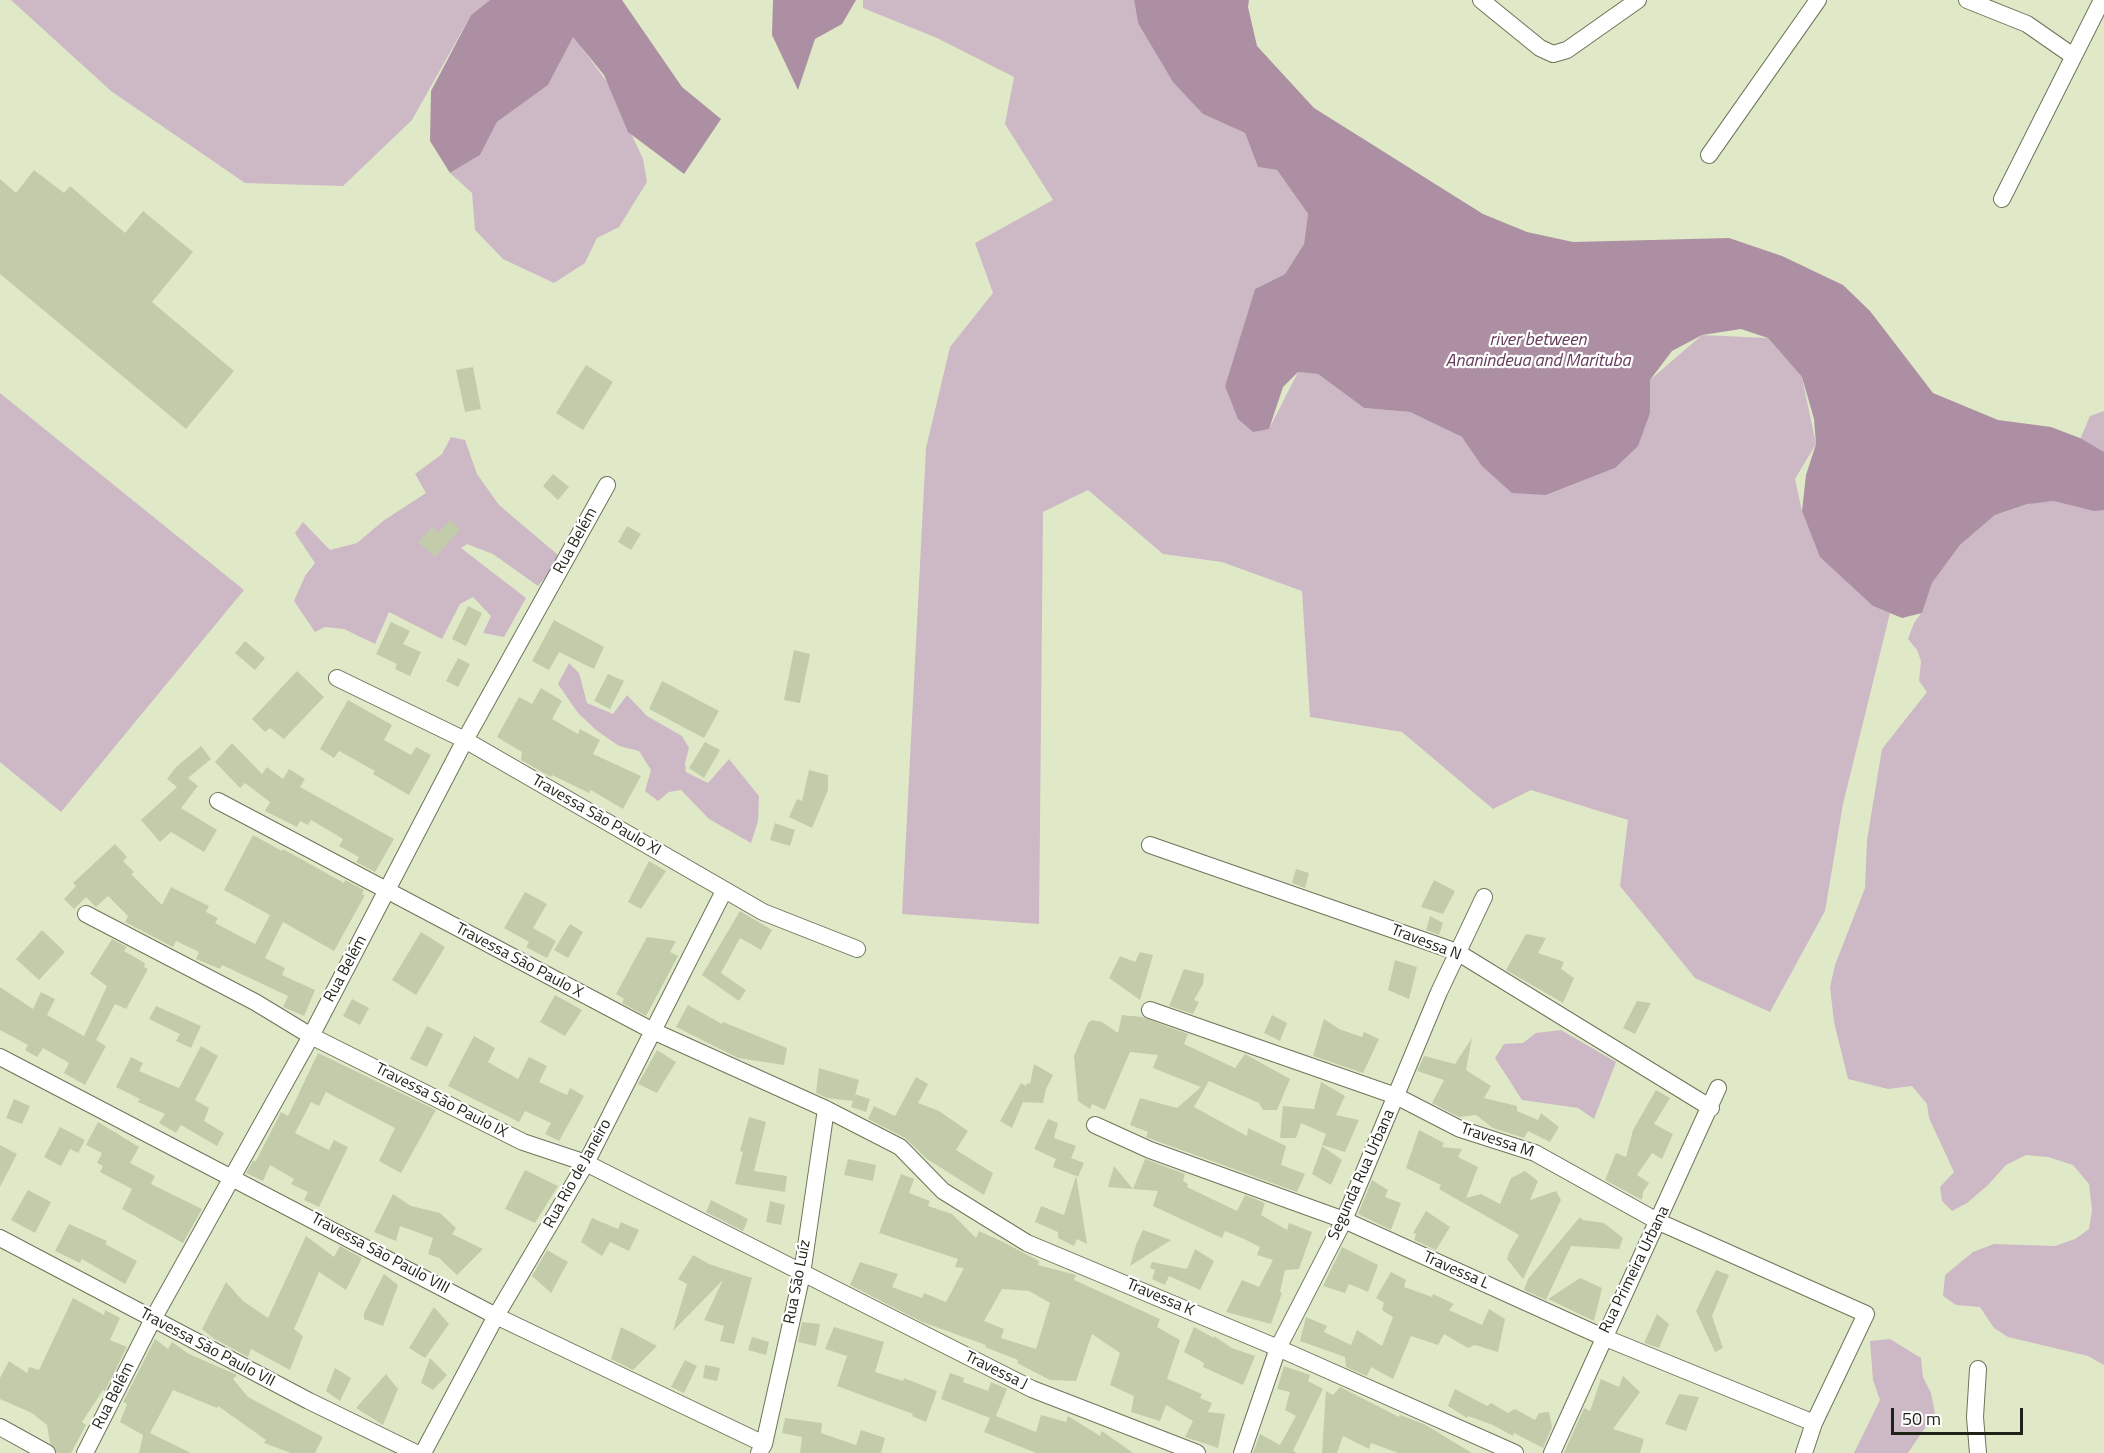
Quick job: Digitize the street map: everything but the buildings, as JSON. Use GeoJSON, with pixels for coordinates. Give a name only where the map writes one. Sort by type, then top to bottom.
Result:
{"type":"FeatureCollection","features":[{"type":"Feature","properties":{"kind":"street"},"geometry":{"type":"LineString","coordinates":[[1481,0],[1540,48],[1553,54],[1567,50],[1638,0]]}},
{"type":"Feature","properties":{"kind":"street"},"geometry":{"type":"LineString","coordinates":[[1709,155],[1818,0]]}},
{"type":"Feature","properties":{"kind":"street"},"geometry":{"type":"LineString","coordinates":[[1966,0],[2027,24],[2073,56]]}},
{"type":"Feature","properties":{"kind":"street"},"geometry":{"type":"LineString","coordinates":[[2002,199],[2102,0]]}},
{"type":"Feature","properties":{"kind":"street","name":"Rua Belém"},"geometry":{"type":"LineString","coordinates":[[85,1453],[153,1319],[311,1036],[465,740],[607,485]]}},
{"type":"Feature","properties":{"kind":"street","name":"Travessa São Paulo XI"},"geometry":{"type":"LineString","coordinates":[[337,678],[465,740],[763,912],[857,949]]}},
{"type":"Feature","properties":{"kind":"street","name":"Travessa São Paulo X"},"geometry":{"type":"LineString","coordinates":[[218,801],[653,1031],[826,1108]]}},
{"type":"Feature","properties":{"kind":"street","name":"Travessa N"},"geometry":{"type":"LineString","coordinates":[[1150,845],[1457,952],[1711,1108]]}},
{"type":"Feature","properties":{"kind":"street","name":"Rua Rio de Janeiro"},"geometry":{"type":"LineString","coordinates":[[423,1453],[496,1316],[586,1163],[724,891]]}},
{"type":"Feature","properties":{"kind":"street","name":"Segunda Rua Urbana"},"geometry":{"type":"LineString","coordinates":[[1242,1453],[1278,1348],[1344,1220],[1457,952],[1484,897]]}},
{"type":"Feature","properties":{"kind":"street","name":"Travessa São Paulo IX"},"geometry":{"type":"LineString","coordinates":[[86,914],[255,1002],[311,1036],[523,1142],[586,1163],[802,1274]]}},
{"type":"Feature","properties":{"kind":"street","name":"Travessa M"},"geometry":{"type":"LineString","coordinates":[[1150,1010],[1396,1096],[1460,1129],[1535,1153],[1659,1222],[1866,1314],[1814,1424]]}},
{"type":"Feature","properties":{"kind":"street","name":"Travessa São Paulo VIII"},"geometry":{"type":"LineString","coordinates":[[0,1057],[496,1316],[761,1449]]}},
{"type":"Feature","properties":{"kind":"street","name":"Rua Primeira Urbana"},"geometry":{"type":"LineString","coordinates":[[1552,1453],[1603,1337],[1711,1108],[1718,1088]]}},
{"type":"Feature","properties":{"kind":"street","name":"Rua São Luíz"},"geometry":{"type":"LineString","coordinates":[[761,1449],[802,1274],[826,1108]]}},
{"type":"Feature","properties":{"kind":"street","name":"Travessa K"},"geometry":{"type":"LineString","coordinates":[[826,1108],[900,1147],[943,1191],[1027,1243],[1278,1348],[1515,1453]]}},
{"type":"Feature","properties":{"kind":"street","name":"Travessa L"},"geometry":{"type":"LineString","coordinates":[[1095,1125],[1150,1150],[1344,1220],[1603,1337],[1814,1424]]}},
{"type":"Feature","properties":{"kind":"street","name":"Travessa São Paulo VII"},"geometry":{"type":"LineString","coordinates":[[0,1238],[309,1401],[416,1453]]}},
{"type":"Feature","properties":{"kind":"street","name":"Travessa J"},"geometry":{"type":"LineString","coordinates":[[802,1274],[1032,1389],[1083,1406],[1197,1453]]}},
{"type":"Feature","properties":{"kind":"street"},"geometry":{"type":"LineString","coordinates":[[1978,1369],[1975,1417],[1978,1453]]}},
{"type":"Feature","properties":{"kind":"street"},"geometry":{"type":"LineString","coordinates":[[1804,1453],[1814,1424]]}},
{"type":"Feature","properties":{"kind":"street"},"geometry":{"type":"LineString","coordinates":[[0,1427],[47,1453]]}},
{"type":"Feature","properties":{"kind":"shaded area"},"geometry":{"type":"Polygon","coordinates":[[[11,0],[490,0],[471,15],[412,120],[343,186],[245,183],[111,91],[11,0]]]}},
{"type":"Feature","properties":{"kind":"shaded area"},"geometry":{"type":"Polygon","coordinates":[[[863,0],[1134,0],[1138,23],[1203,114],[1245,133],[1258,167],[1277,170],[1308,214],[1304,244],[1285,274],[1255,289],[1225,386],[1253,431],[1269,429],[1298,372],[1318,374],[1364,408],[1410,412],[1462,437],[1546,495],[1615,468],[1650,413],[1650,380],[1702,335],[1768,338],[1802,377],[1816,444],[1795,479],[1802,511],[1873,606],[1890,613],[1843,804],[1825,911],[1770,1012],[1695,978],[1620,886],[1628,820],[1531,790],[1493,809],[1402,732],[1310,717],[1302,591],[1222,562],[1163,554],[1088,490],[1043,512],[1039,924],[902,914],[926,448],[950,347],[993,293],[975,243],[1053,200],[1005,124],[1014,77],[937,38],[863,8],[863,0]]]}},
{"type":"Feature","properties":{"kind":"shaded area"},"geometry":{"type":"Polygon","coordinates":[[[573,36],[607,82],[643,159],[647,182],[619,227],[597,238],[585,263],[554,283],[503,259],[475,230],[472,193],[450,173],[480,155],[497,122],[548,85],[573,36]]]}},
{"type":"Feature","properties":{"kind":"shaded area"},"geometry":{"type":"Polygon","coordinates":[[[0,393],[244,590],[61,812],[0,762],[0,393]]]}},
{"type":"Feature","properties":{"kind":"shaded area"},"geometry":{"type":"Polygon","coordinates":[[[2104,411],[2104,1365],[2088,1356],[2008,1337],[1994,1328],[1980,1307],[1956,1305],[1943,1296],[1945,1275],[1973,1252],[1994,1244],[2055,1246],[2075,1239],[2089,1229],[2092,1210],[2089,1184],[2073,1165],[2048,1157],[2026,1155],[2006,1165],[1967,1203],[1952,1211],[1942,1201],[1940,1187],[1954,1172],[1929,1118],[1927,1104],[1912,1086],[1888,1089],[1848,1079],[1834,1022],[1830,987],[1835,965],[1865,888],[1867,840],[1882,749],[1927,692],[1919,681],[1921,661],[1917,650],[1908,639],[1914,623],[1922,612],[1932,583],[1960,545],[1995,515],[2032,503],[2054,501],[2090,416],[2104,411]]]}},
{"type":"Feature","properties":{"kind":"shaded area"},"geometry":{"type":"Polygon","coordinates":[[[451,437],[465,440],[477,474],[499,505],[558,555],[549,573],[538,586],[493,554],[467,544],[461,548],[526,598],[504,637],[483,633],[491,616],[473,597],[460,604],[442,639],[389,612],[375,644],[344,629],[325,627],[315,632],[294,601],[305,576],[315,563],[295,533],[303,522],[330,550],[357,543],[383,521],[426,493],[415,474],[442,454],[451,437]]]}},
{"type":"Feature","properties":{"kind":"shaded area"},"geometry":{"type":"Polygon","coordinates":[[[569,663],[579,673],[587,703],[613,714],[627,695],[647,716],[682,736],[689,748],[685,763],[686,772],[708,783],[729,759],[759,796],[758,821],[751,843],[709,819],[681,790],[669,792],[658,801],[645,791],[651,770],[639,751],[619,746],[596,730],[578,713],[558,684],[569,663]]]}},
{"type":"Feature","properties":{"kind":"shaded area"},"geometry":{"type":"Polygon","coordinates":[[[1561,1030],[1616,1062],[1594,1119],[1578,1108],[1522,1100],[1495,1058],[1504,1044],[1523,1043],[1536,1033],[1561,1030]]]}},
{"type":"Feature","properties":{"kind":"shaded area"},"geometry":{"type":"Polygon","coordinates":[[[1890,1339],[1921,1358],[1923,1377],[1931,1393],[1935,1413],[1908,1453],[1854,1453],[1880,1400],[1873,1380],[1870,1341],[1890,1339]]]}},
{"type":"Feature","properties":{"kind":"water"},"geometry":{"type":"Polygon","coordinates":[[[490,0],[622,0],[682,87],[721,119],[684,174],[628,132],[604,75],[573,37],[548,85],[497,122],[480,155],[450,173],[430,141],[431,91],[471,15],[490,0]]]}},
{"type":"Feature","properties":{"kind":"water"},"geometry":{"type":"Polygon","coordinates":[[[773,0],[856,0],[842,24],[815,39],[798,90],[772,35],[773,0]]]}},
{"type":"Feature","properties":{"kind":"water","name":"river between Ananindeua and Marituba"},"geometry":{"type":"Polygon","coordinates":[[[1134,0],[1249,0],[1248,7],[1257,46],[1314,108],[1483,214],[1527,232],[1573,242],[1729,238],[1782,256],[1843,285],[1870,311],[1933,393],[1998,420],[2051,427],[2080,438],[2104,452],[2104,510],[2094,511],[2054,501],[2028,504],[1995,515],[1960,545],[1932,583],[1922,613],[1902,618],[1873,606],[1820,557],[1802,511],[1806,475],[1816,444],[1814,419],[1802,377],[1768,338],[1741,329],[1702,335],[1672,351],[1650,380],[1650,413],[1638,446],[1615,468],[1546,495],[1512,493],[1482,466],[1462,437],[1410,412],[1364,408],[1318,374],[1298,372],[1283,387],[1269,429],[1253,432],[1238,419],[1225,386],[1255,289],[1285,274],[1304,244],[1308,214],[1277,170],[1258,167],[1245,133],[1203,114],[1173,82],[1138,23],[1134,0]]]}}]}
